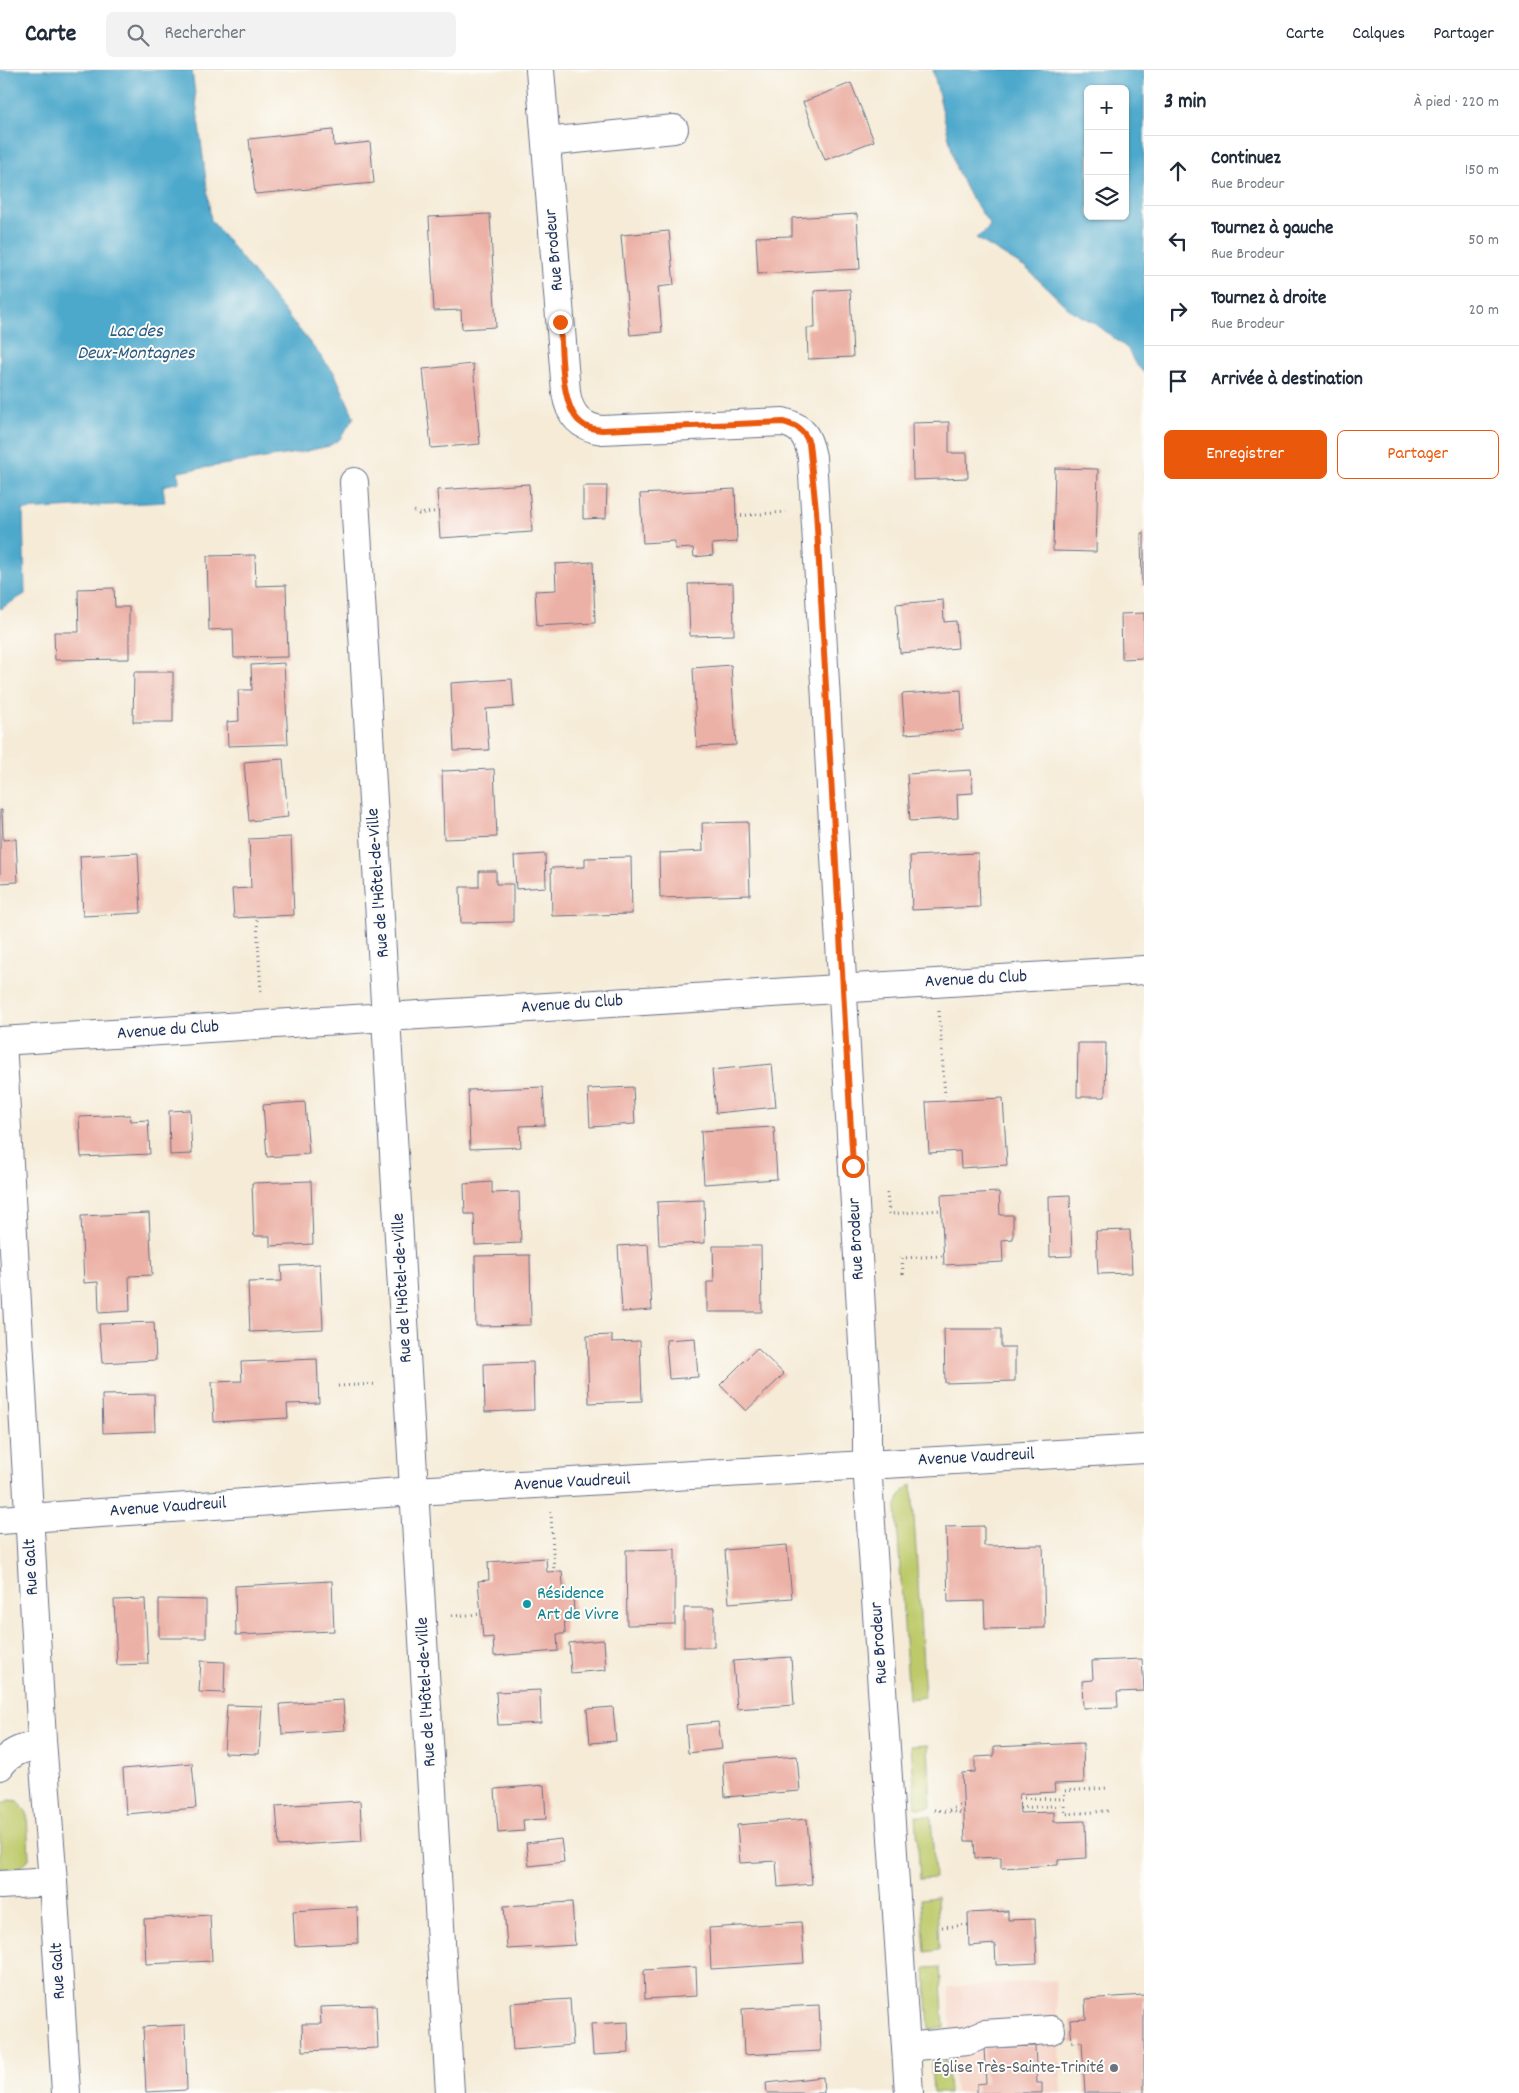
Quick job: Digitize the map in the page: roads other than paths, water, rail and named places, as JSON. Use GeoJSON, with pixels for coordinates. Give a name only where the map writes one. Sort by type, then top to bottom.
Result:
{"type":"FeatureCollection","features":[{"type":"Feature","properties":{"kind":"street","name":"Rue Brodeur"},"geometry":{"type":"LineString","coordinates":[[540,70],[566,392],[570,408],[580,422],[586,426],[602,430],[783,422],[800,428],[806,434],[809,443],[816,510],[867,1413],[867,1464],[909,2093]]}},
{"type":"Feature","properties":{"kind":"street"},"geometry":{"type":"LineString","coordinates":[[546,142],[674,129]]}},
{"type":"Feature","properties":{"kind":"street","name":"Rue de l'Hôtel-de-Ville"},"geometry":{"type":"LineString","coordinates":[[354,482],[450,2093]]}},
{"type":"Feature","properties":{"kind":"street","name":"Avenue du Club"},"geometry":{"type":"LineString","coordinates":[[1,1041],[1144,970]]}},
{"type":"Feature","properties":{"kind":"street","name":"Rue Galt"},"geometry":{"type":"LineString","coordinates":[[1,1041],[42,1745],[53,1882],[66,2093]]}},
{"type":"Feature","properties":{"kind":"street","name":"Avenue Vaudreuil"},"geometry":{"type":"LineString","coordinates":[[0,1520],[415,1491],[1144,1449]]}},
{"type":"Feature","properties":{"kind":"street"},"geometry":{"type":"LineString","coordinates":[[0,1766],[12,1754],[22,1749],[42,1745]]}},
{"type":"Feature","properties":{"kind":"street"},"geometry":{"type":"LineString","coordinates":[[0,1886],[53,1882]]}},
{"type":"Feature","properties":{"kind":"street"},"geometry":{"type":"LineString","coordinates":[[906,2047],[967,2041],[984,2034],[1051,2030]]}},
{"type":"Feature","properties":{"kind":"water","name":"Lac des Deux-Montagnes"},"geometry":{"type":"Polygon","coordinates":[[[0,70],[192,70],[211,220],[335,374],[354,417],[340,439],[329,446],[303,452],[178,472],[179,482],[163,486],[165,502],[23,510],[25,594],[0,609],[0,70]]]}},
{"type":"Feature","properties":{"kind":"water"},"geometry":{"type":"Polygon","coordinates":[[[933,70],[1144,70],[1144,373],[1134,362],[1128,349],[1096,324],[1070,310],[1027,269],[976,238],[986,231],[990,225],[967,191],[956,168],[933,70]]]}},
{"type":"Feature","properties":{"kind":"place","name":"Résidence Art de Vivre"},"geometry":{"type":"Point","coordinates":[527,1604]}},
{"type":"Feature","properties":{"kind":"place","name":"Église Très-Sainte-Trinité"},"geometry":{"type":"Point","coordinates":[1114,2068]}}]}
